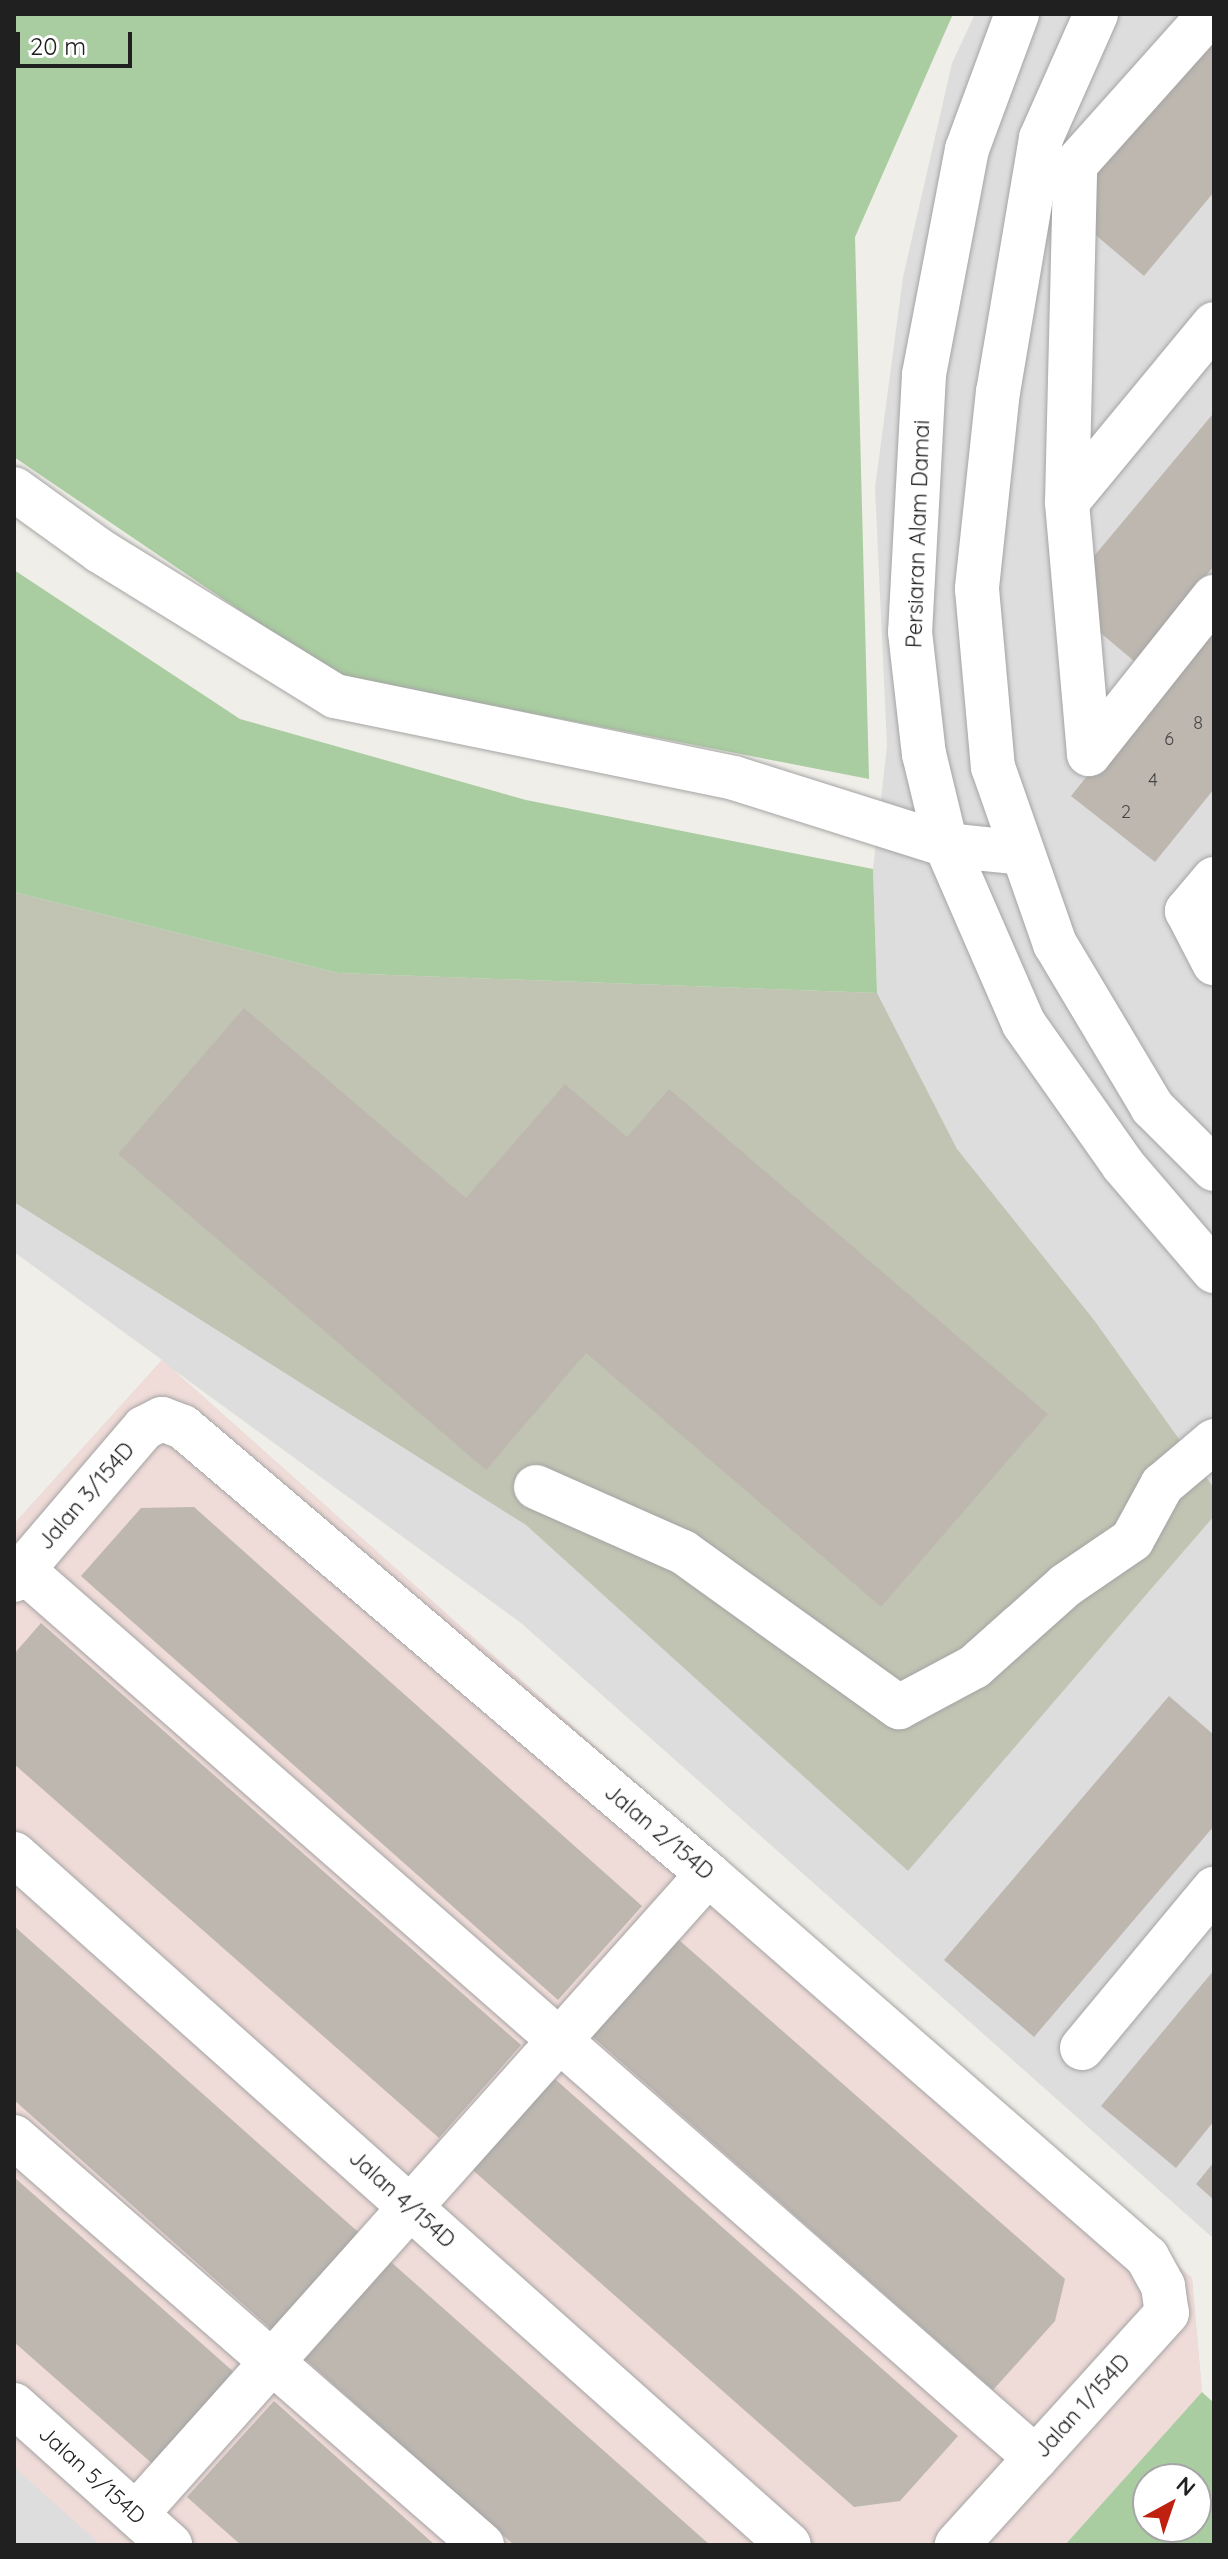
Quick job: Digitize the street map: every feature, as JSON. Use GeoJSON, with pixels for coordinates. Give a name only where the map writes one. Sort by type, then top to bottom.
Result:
{"type":"FeatureCollection","features":[{"type":"Feature","properties":{"kind":"street","name":"Persiaran Alam Damai"},"geometry":{"type":"LineString","coordinates":[[1017,14],[967,149],[924,375],[910,632],[924,754],[946,845],[1024,1024],[1123,1165],[1214,1271]]}},
{"type":"Feature","properties":{"kind":"street"},"geometry":{"type":"LineString","coordinates":[[1096,14],[1041,138],[998,391],[977,589],[993,767],[1055,944],[1152,1107],[1214,1169]]}},
{"type":"Feature","properties":{"kind":"street"},"geometry":{"type":"LineString","coordinates":[[1210,14],[1075,165],[1067,502],[1089,754],[1214,597]]}},
{"type":"Feature","properties":{"kind":"street"},"geometry":{"type":"LineString","coordinates":[[1067,502],[1214,324]]}},
{"type":"Feature","properties":{"kind":"street"},"geometry":{"type":"LineString","coordinates":[[14,489],[100,551],[335,696],[734,778],[946,845],[1023,853]]}},
{"type":"Feature","properties":{"kind":"street"},"geometry":{"type":"LineString","coordinates":[[1200,895],[1214,963]]}},
{"type":"Feature","properties":{"kind":"street","name":"Jalan 3/154D"},"geometry":{"type":"LineString","coordinates":[[18,1575],[144,1428],[162,1419]]}},
{"type":"Feature","properties":{"kind":"street","name":"Jalan 2/154D"},"geometry":{"type":"LineString","coordinates":[[162,1419],[183,1427],[708,1874],[1147,2257]]}},
{"type":"Feature","properties":{"kind":"street"},"geometry":{"type":"LineString","coordinates":[[536,1487],[683,1552],[899,1707],[974,1667],[1066,1585],[1132,1540],[1162,1485],[1214,1441]]}},
{"type":"Feature","properties":{"kind":"street"},"geometry":{"type":"LineString","coordinates":[[18,1575],[560,2040],[1036,2458]]}},
{"type":"Feature","properties":{"kind":"street","name":"Jalan 4/154D"},"geometry":{"type":"LineString","coordinates":[[14,1854],[789,2545]]}},
{"type":"Feature","properties":{"kind":"street"},"geometry":{"type":"LineString","coordinates":[[136,2514],[708,1874]]}},
{"type":"Feature","properties":{"kind":"street"},"geometry":{"type":"LineString","coordinates":[[1082,2048],[1214,1889]]}},
{"type":"Feature","properties":{"kind":"street"},"geometry":{"type":"LineString","coordinates":[[14,2137],[482,2545]]}},
{"type":"Feature","properties":{"kind":"street","name":"Jalan 1/154D"},"geometry":{"type":"LineString","coordinates":[[957,2545],[1167,2313],[1163,2286],[1147,2257]]}},
{"type":"Feature","properties":{"kind":"street","name":"Jalan 5/154D"},"geometry":{"type":"LineString","coordinates":[[14,2405],[170,2545]]}},
{"type":"Feature","properties":{"kind":"shaded area"},"geometry":{"type":"Polygon","coordinates":[[[975,14],[1214,14],[1214,2239],[521,1623],[171,1368],[1192,2278],[1202,2392],[1138,2463],[1132,2463],[1132,2470],[1065,2545],[14,2545],[14,1524],[162,1360],[14,1252],[14,892],[338,973],[877,993],[873,869],[887,746],[875,488],[903,277],[952,63],[975,14]]]}},
{"type":"Feature","properties":{"kind":"shaded area"},"geometry":{"type":"Polygon","coordinates":[[[14,892],[338,973],[877,993],[957,1149],[1094,1320],[1214,1488],[1214,1516],[908,1871],[526,1525],[14,1202],[14,892]]]}},
{"type":"Feature","properties":{"kind":"shaded area"},"geometry":{"type":"Polygon","coordinates":[[[162,1360],[1192,2278],[1202,2392],[1138,2463],[1132,2463],[1132,2470],[1065,2545],[101,2545],[14,2467],[14,1524],[162,1360]]]}},
{"type":"Feature","properties":{"kind":"green space"},"geometry":{"type":"Polygon","coordinates":[[[14,14],[953,14],[855,237],[869,779],[335,675],[14,457],[14,14]]]}},
{"type":"Feature","properties":{"kind":"green space"},"geometry":{"type":"Polygon","coordinates":[[[14,570],[240,719],[526,800],[873,869],[877,993],[338,973],[14,892],[14,570]]]}},
{"type":"Feature","properties":{"kind":"green space"},"geometry":{"type":"Polygon","coordinates":[[[1202,2392],[1214,2403],[1214,2545],[1065,2545],[1132,2470],[1132,2543],[1212,2543],[1212,2463],[1138,2463],[1202,2392]]]}},
{"type":"Feature","properties":{"kind":"building"},"geometry":{"type":"Polygon","coordinates":[[[1214,17],[1214,192],[1144,276],[1059,204],[1214,17]]]}},
{"type":"Feature","properties":{"kind":"building"},"geometry":{"type":"Polygon","coordinates":[[[1212,415],[1214,566],[1134,661],[1059,598],[1212,415]]]}},
{"type":"Feature","properties":{"kind":"building"},"geometry":{"type":"Polygon","coordinates":[[[1214,618],[1214,789],[1155,862],[1071,796],[1214,618]]]}},
{"type":"Feature","properties":{"kind":"building"},"geometry":{"type":"Polygon","coordinates":[[[244,1008],[466,1198],[565,1084],[627,1137],[669,1089],[1048,1414],[881,1607],[586,1353],[486,1470],[118,1154],[244,1008]]]}},
{"type":"Feature","properties":{"kind":"building"},"geometry":{"type":"Polygon","coordinates":[[[194,1507],[642,1906],[558,2000],[81,1576],[141,1508],[194,1507]]]}},
{"type":"Feature","properties":{"kind":"building"},"geometry":{"type":"Polygon","coordinates":[[[41,1623],[521,2045],[439,2138],[14,1764],[14,1654],[41,1623]]]}},
{"type":"Feature","properties":{"kind":"building"},"geometry":{"type":"Polygon","coordinates":[[[1169,1696],[1214,1735],[1214,1826],[1034,2037],[944,1960],[1169,1696]]]}},
{"type":"Feature","properties":{"kind":"building"},"geometry":{"type":"Polygon","coordinates":[[[14,1926],[366,2239],[279,2336],[14,2100],[14,1926]]]}},
{"type":"Feature","properties":{"kind":"building"},"geometry":{"type":"Polygon","coordinates":[[[671,1933],[1065,2279],[1055,2321],[993,2390],[585,2030],[671,1933]]]}},
{"type":"Feature","properties":{"kind":"building"},"geometry":{"type":"Polygon","coordinates":[[[1214,1970],[1214,2121],[1176,2168],[1101,2106],[1214,1970]]]}},
{"type":"Feature","properties":{"kind":"building"},"geometry":{"type":"Polygon","coordinates":[[[547,2072],[958,2436],[900,2501],[854,2507],[466,2164],[547,2072]]]}},
{"type":"Feature","properties":{"kind":"building"},"geometry":{"type":"Polygon","coordinates":[[[1214,2162],[1214,2200],[1196,2184],[1214,2162]]]}},
{"type":"Feature","properties":{"kind":"building"},"geometry":{"type":"Polygon","coordinates":[[[14,2177],[236,2374],[155,2466],[14,2342],[14,2177]]]}},
{"type":"Feature","properties":{"kind":"building"},"geometry":{"type":"Polygon","coordinates":[[[391,2262],[710,2545],[514,2545],[305,2359],[391,2262]]]}},
{"type":"Feature","properties":{"kind":"building"},"geometry":{"type":"Polygon","coordinates":[[[274,2401],[435,2545],[241,2545],[216,2523],[187,2497],[274,2401]]]}}]}
